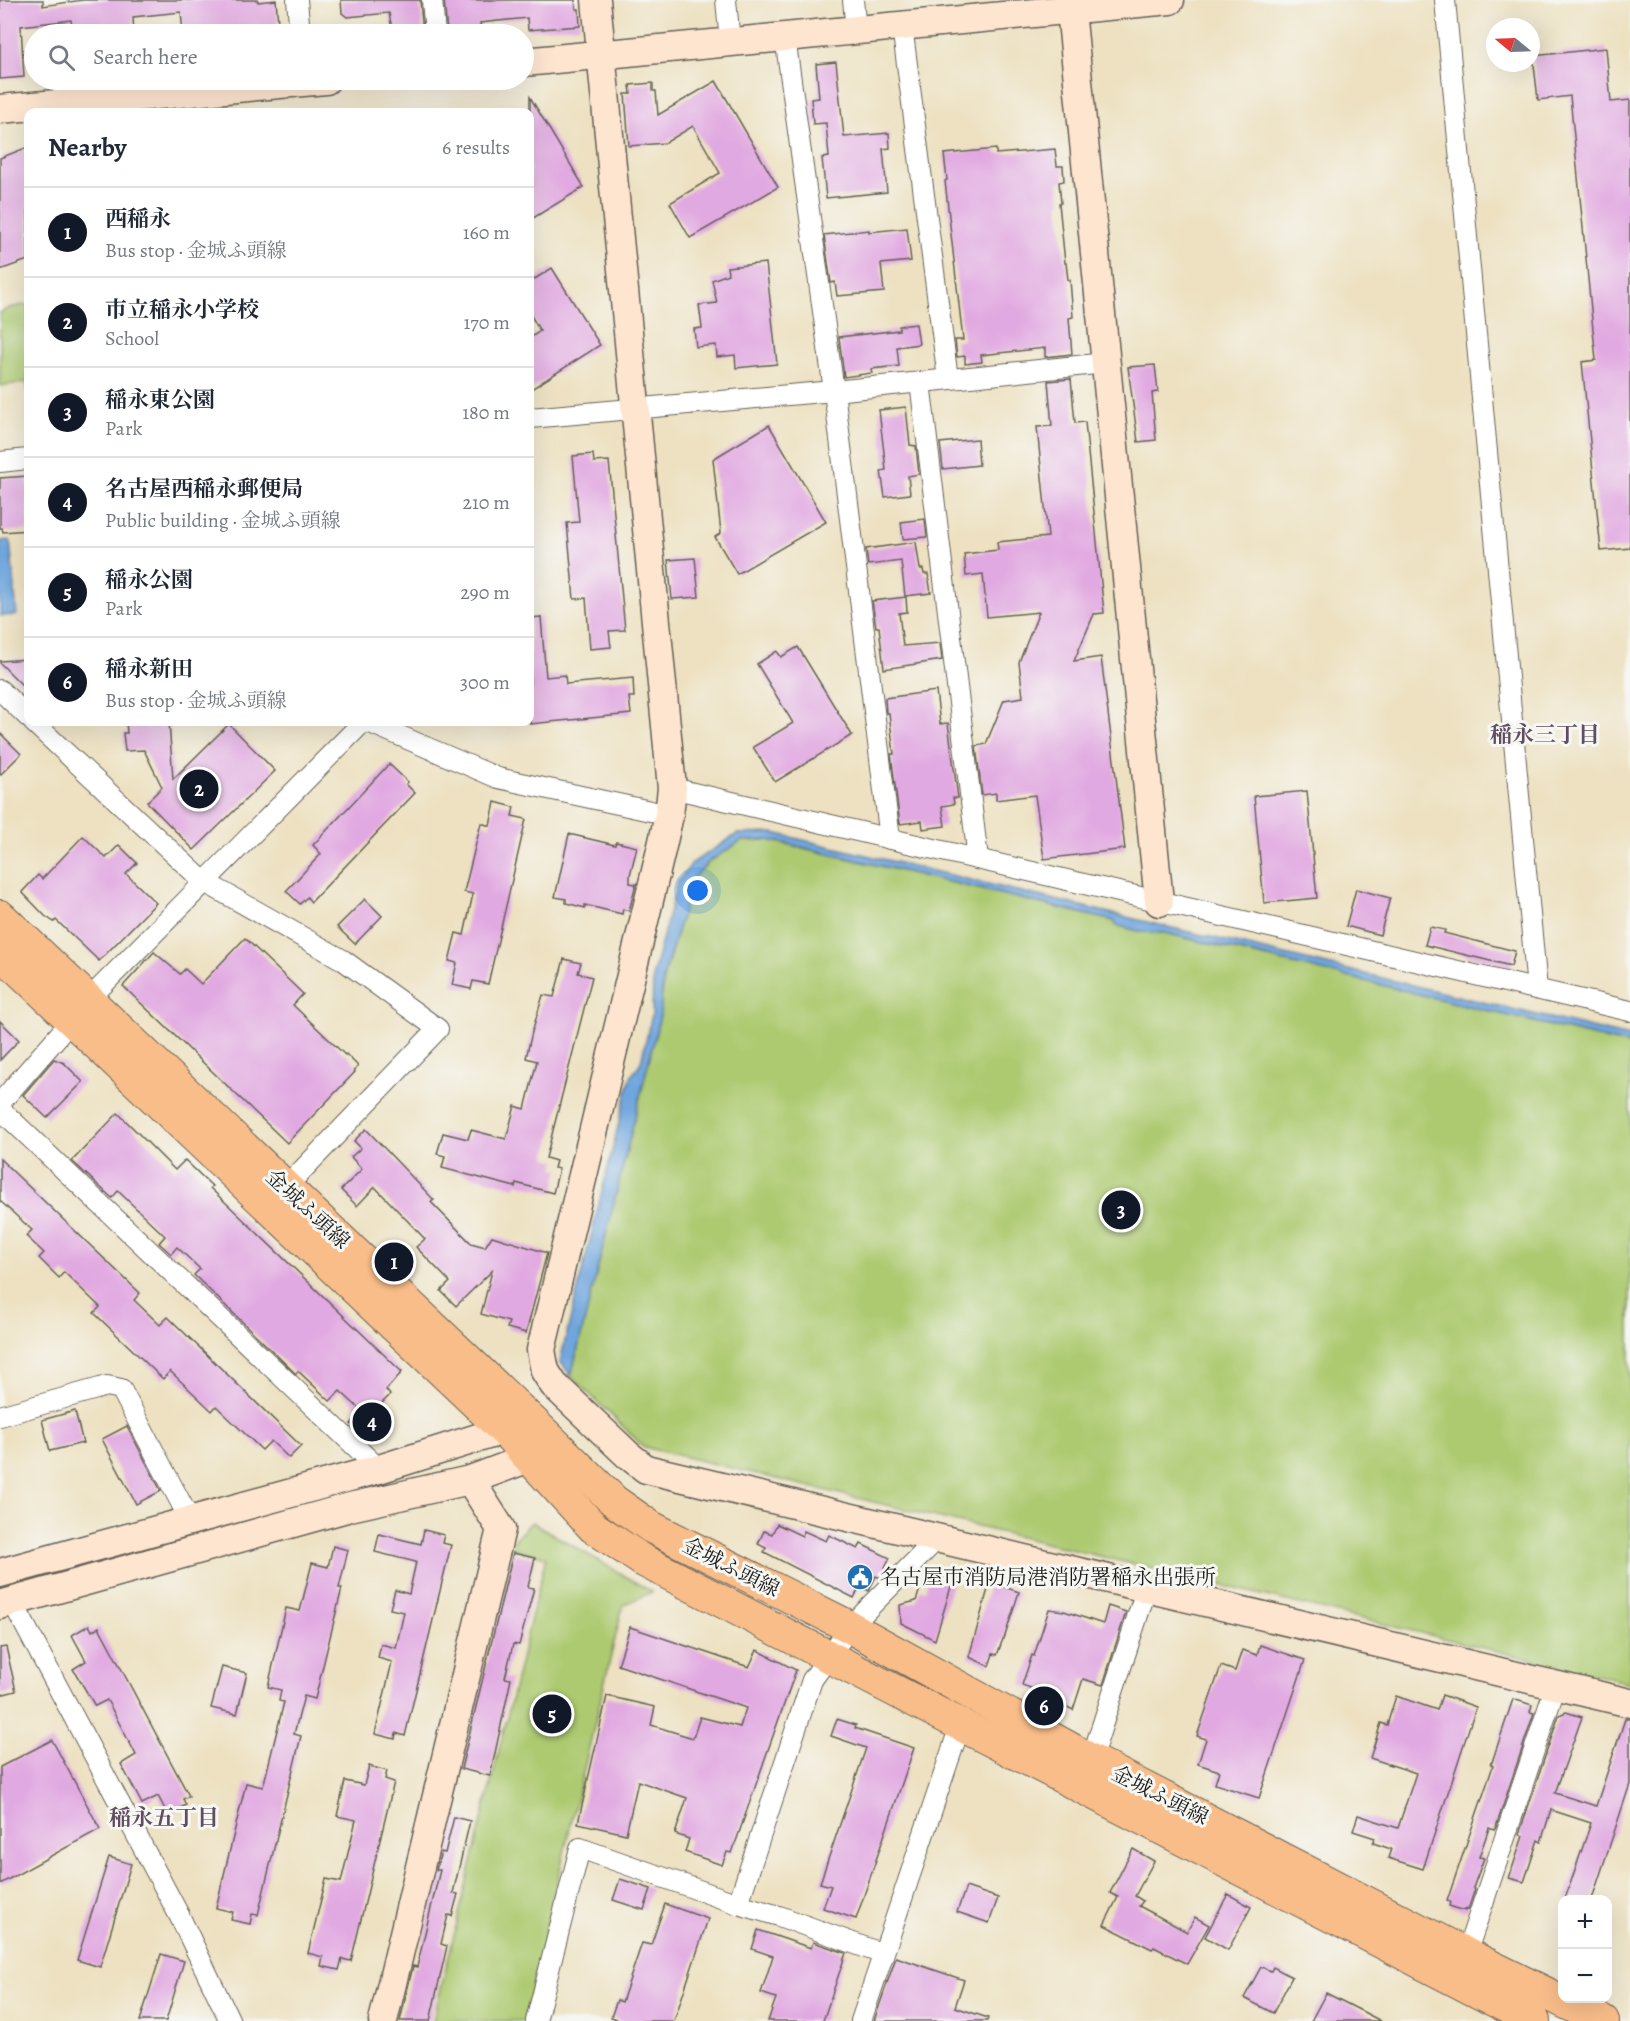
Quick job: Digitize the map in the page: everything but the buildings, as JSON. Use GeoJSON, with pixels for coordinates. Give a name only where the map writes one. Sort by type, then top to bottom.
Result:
{"type":"FeatureCollection","features":[{"type":"Feature","properties":{"kind":"main road","name":"金城ふ頭線"},"geometry":{"type":"LineString","coordinates":[[0,916],[80,1010],[518,1425],[614,1501],[651,1527],[850,1627],[1091,1760],[1466,1954],[1603,2021]]}},
{"type":"Feature","properties":{"kind":"main road","name":"金城ふ頭線"},"geometry":{"type":"LineString","coordinates":[[0,952],[80,1010],[285,1188],[518,1425],[529,1458],[593,1527],[642,1560],[1534,2021]]}},
{"type":"Feature","properties":{"kind":"street"},"geometry":{"type":"LineString","coordinates":[[297,0],[299,24]]}},
{"type":"Feature","properties":{"kind":"street"},"geometry":{"type":"LineString","coordinates":[[432,0],[434,24]]}},
{"type":"Feature","properties":{"kind":"street"},"geometry":{"type":"LineString","coordinates":[[596,0],[670,801],[541,1350],[545,1371],[554,1385],[646,1469],[1630,1703]]}},
{"type":"Feature","properties":{"kind":"street"},"geometry":{"type":"LineString","coordinates":[[726,0],[730,42]]}},
{"type":"Feature","properties":{"kind":"street"},"geometry":{"type":"LineString","coordinates":[[853,0],[856,30]]}},
{"type":"Feature","properties":{"kind":"street"},"geometry":{"type":"LineString","coordinates":[[534,61],[902,26],[1071,5],[1170,0]]}},
{"type":"Feature","properties":{"kind":"street"},"geometry":{"type":"LineString","coordinates":[[1445,0],[1537,989]]}},
{"type":"Feature","properties":{"kind":"street"},"geometry":{"type":"LineString","coordinates":[[1071,5],[1159,902]]}},
{"type":"Feature","properties":{"kind":"street"},"geometry":{"type":"LineString","coordinates":[[902,26],[948,379]]}},
{"type":"Feature","properties":{"kind":"street"},"geometry":{"type":"LineString","coordinates":[[785,37],[834,391],[890,839]]}},
{"type":"Feature","properties":{"kind":"street"},"geometry":{"type":"LineString","coordinates":[[0,109],[204,90]]}},
{"type":"Feature","properties":{"kind":"street"},"geometry":{"type":"LineString","coordinates":[[534,418],[834,391],[1106,363]]}},
{"type":"Feature","properties":{"kind":"street"},"geometry":{"type":"LineString","coordinates":[[920,382],[978,859]]}},
{"type":"Feature","properties":{"kind":"street"},"geometry":{"type":"LineString","coordinates":[[0,462],[24,459]]}},
{"type":"Feature","properties":{"kind":"street"},"geometry":{"type":"LineString","coordinates":[[0,690],[24,713]]}},
{"type":"Feature","properties":{"kind":"street"},"geometry":{"type":"LineString","coordinates":[[37,726],[203,881],[343,960],[438,1029],[285,1188]]}},
{"type":"Feature","properties":{"kind":"street"},"geometry":{"type":"LineString","coordinates":[[0,1103],[80,1010],[203,881],[359,726]]}},
{"type":"Feature","properties":{"kind":"street"},"geometry":{"type":"LineString","coordinates":[[377,726],[498,777],[670,801],[890,839],[1630,1011]]}},
{"type":"Feature","properties":{"kind":"street"},"geometry":{"type":"LineString","coordinates":[[0,1109],[379,1469]]}},
{"type":"Feature","properties":{"kind":"street"},"geometry":{"type":"LineString","coordinates":[[0,1416],[107,1386],[121,1389],[191,1521]]}},
{"type":"Feature","properties":{"kind":"street"},"geometry":{"type":"LineString","coordinates":[[0,1573],[379,1469],[518,1425]]}},
{"type":"Feature","properties":{"kind":"street"},"geometry":{"type":"LineString","coordinates":[[230,2021],[179,1915],[6,1603],[350,1507],[470,1480],[529,1458]]}},
{"type":"Feature","properties":{"kind":"street"},"geometry":{"type":"LineString","coordinates":[[383,2021],[501,1529],[470,1480]]}},
{"type":"Feature","properties":{"kind":"street"},"geometry":{"type":"LineString","coordinates":[[738,1905],[812,1680],[850,1627],[938,1538]]}},
{"type":"Feature","properties":{"kind":"street"},"geometry":{"type":"LineString","coordinates":[[1091,1760],[1147,1587]]}},
{"type":"Feature","properties":{"kind":"street"},"geometry":{"type":"LineString","coordinates":[[1466,1954],[1556,1685]]}},
{"type":"Feature","properties":{"kind":"street"},"geometry":{"type":"LineString","coordinates":[[861,2021],[961,1724]]}},
{"type":"Feature","properties":{"kind":"street"},"geometry":{"type":"LineString","coordinates":[[536,2021],[580,1848],[883,1954]]}},
{"type":"Feature","properties":{"kind":"green space"},"geometry":{"type":"Polygon","coordinates":[[[24,305],[24,382],[0,386],[0,313],[9,308],[24,305]]]}},
{"type":"Feature","properties":{"kind":"green space"},"geometry":{"type":"Polygon","coordinates":[[[768,840],[1115,921],[1116,925],[1142,932],[1165,933],[1630,1045],[1630,1683],[644,1447],[571,1376],[660,1016],[663,979],[693,878],[710,861],[741,841],[768,840]]]}},
{"type":"Feature","properties":{"kind":"green space"},"geometry":{"type":"Polygon","coordinates":[[[532,1522],[652,1592],[623,1605],[524,2021],[433,2021],[546,1557],[513,1548],[515,1539],[532,1522]]]}},
{"type":"Feature","properties":{"kind":"water"},"geometry":{"type":"Polygon","coordinates":[[[10,540],[17,615],[0,616],[0,541],[10,540]]]}},
{"type":"Feature","properties":{"kind":"water"},"geometry":{"type":"Polygon","coordinates":[[[774,833],[1630,1037],[1630,1045],[1165,933],[1142,932],[1116,925],[1114,921],[780,842],[741,841],[710,861],[693,878],[663,979],[660,1016],[571,1376],[560,1361],[630,1078],[641,1062],[652,1014],[653,974],[677,883],[692,863],[737,834],[774,833]]]}},
{"type":"Feature","properties":{"kind":"place","name":"市立稲永小学校"},"geometry":{"type":"Point","coordinates":[199,789]}},
{"type":"Feature","properties":{"kind":"place","name":"稲永東公園"},"geometry":{"type":"Point","coordinates":[1121,1210]}},
{"type":"Feature","properties":{"kind":"place","name":"西稲永"},"geometry":{"type":"Point","coordinates":[394,1262]}},
{"type":"Feature","properties":{"kind":"place","name":"名古屋西稲永郵便局"},"geometry":{"type":"Point","coordinates":[372,1422]}},
{"type":"Feature","properties":{"kind":"place","name":"名古屋市消防局港消防署稲永出張所"},"geometry":{"type":"Point","coordinates":[860,1577]}},
{"type":"Feature","properties":{"kind":"place","name":"稲永新田"},"geometry":{"type":"Point","coordinates":[1044,1706]}},
{"type":"Feature","properties":{"kind":"place","name":"稲永公園"},"geometry":{"type":"Point","coordinates":[552,1714]}},
{"type":"Feature","properties":{"kind":"district","name":"稲永三丁目"},"geometry":{"type":"Point","coordinates":[1545,734]}},
{"type":"Feature","properties":{"kind":"district","name":"稲永五丁目"},"geometry":{"type":"Point","coordinates":[164,1817]}}]}
